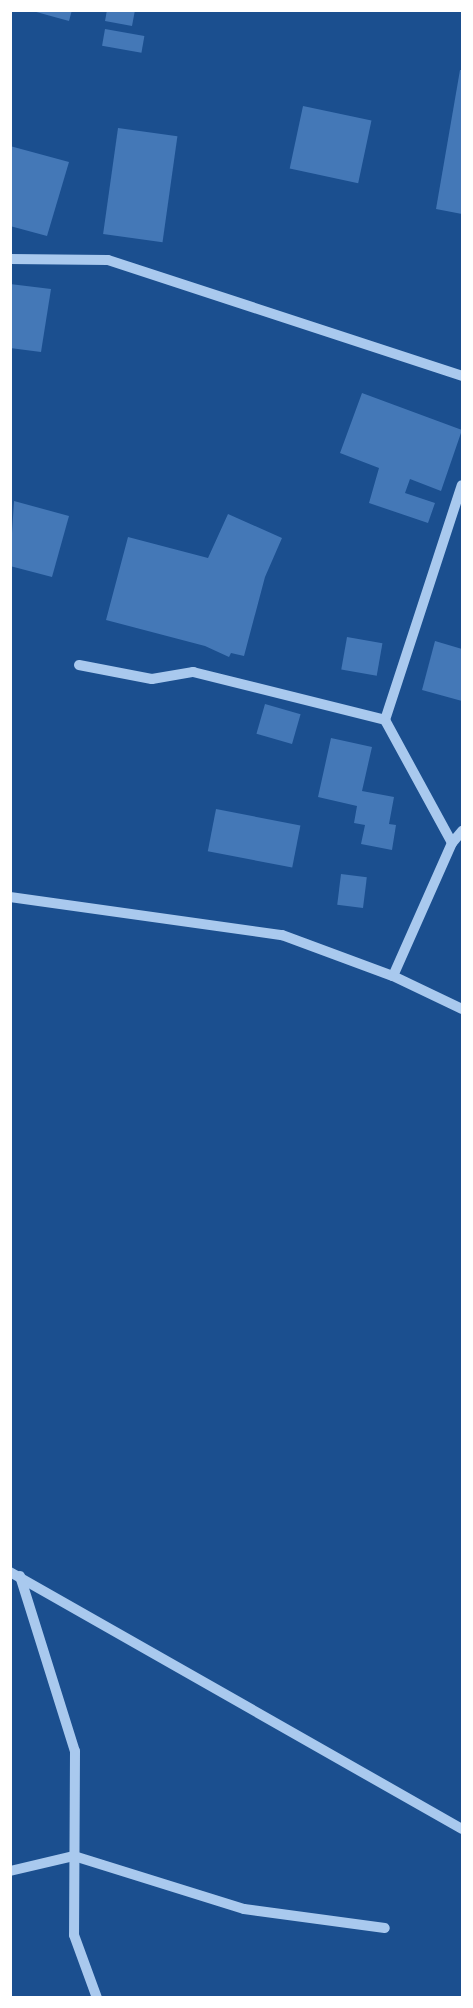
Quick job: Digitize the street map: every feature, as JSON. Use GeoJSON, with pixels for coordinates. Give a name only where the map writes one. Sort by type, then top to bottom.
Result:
{"type":"FeatureCollection","features":[{"type":"Feature","properties":{"kind":"street"},"geometry":{"type":"LineString","coordinates":[[10,259],[108,261],[462,376]]}},
{"type":"Feature","properties":{"kind":"street"},"geometry":{"type":"LineString","coordinates":[[452,843],[385,720],[462,485]]}},
{"type":"Feature","properties":{"kind":"street"},"geometry":{"type":"LineString","coordinates":[[79,665],[152,679],[193,672],[385,720]]}},
{"type":"Feature","properties":{"kind":"street"},"geometry":{"type":"LineString","coordinates":[[393,976],[452,843],[462,831]]}},
{"type":"Feature","properties":{"kind":"street"},"geometry":{"type":"LineString","coordinates":[[10,897],[282,935],[393,976],[462,1009]]}},
{"type":"Feature","properties":{"kind":"street"},"geometry":{"type":"LineString","coordinates":[[15,1574],[462,1829]]}},
{"type":"Feature","properties":{"kind":"street"},"geometry":{"type":"LineString","coordinates":[[15,1574],[75,1751],[74,1935],[96,1998]]}},
{"type":"Feature","properties":{"kind":"street"},"geometry":{"type":"LineString","coordinates":[[10,1871],[74,1856],[244,1909],[385,1928]]}},
{"type":"Feature","properties":{"kind":"building"},"geometry":{"type":"Polygon","coordinates":[[[29,10],[72,10],[69,21],[29,10]]]}},
{"type":"Feature","properties":{"kind":"building"},"geometry":{"type":"Polygon","coordinates":[[[107,10],[135,10],[132,26],[105,21],[107,10]]]}},
{"type":"Feature","properties":{"kind":"building"},"geometry":{"type":"Polygon","coordinates":[[[105,29],[144,36],[141,53],[102,46],[105,29]]]}},
{"type":"Feature","properties":{"kind":"building"},"geometry":{"type":"Polygon","coordinates":[[[460,70],[462,70],[462,214],[436,209],[460,70]]]}},
{"type":"Feature","properties":{"kind":"building"},"geometry":{"type":"Polygon","coordinates":[[[303,106],[371,121],[358,183],[290,169],[303,106]]]}},
{"type":"Feature","properties":{"kind":"building"},"geometry":{"type":"Polygon","coordinates":[[[118,128],[177,136],[163,242],[103,234],[118,128]]]}},
{"type":"Feature","properties":{"kind":"building"},"geometry":{"type":"Polygon","coordinates":[[[10,146],[69,162],[47,236],[10,226],[10,146]]]}},
{"type":"Feature","properties":{"kind":"building"},"geometry":{"type":"Polygon","coordinates":[[[10,284],[51,289],[41,352],[10,348],[10,284]]]}},
{"type":"Feature","properties":{"kind":"building"},"geometry":{"type":"Polygon","coordinates":[[[362,393],[462,430],[441,491],[410,479],[405,493],[435,503],[428,523],[369,503],[379,468],[340,453],[362,393]]]}},
{"type":"Feature","properties":{"kind":"building"},"geometry":{"type":"Polygon","coordinates":[[[14,501],[69,516],[52,577],[10,566],[14,501]]]}},
{"type":"Feature","properties":{"kind":"building"},"geometry":{"type":"Polygon","coordinates":[[[228,514],[282,538],[265,577],[244,656],[231,653],[229,657],[205,646],[106,620],[128,537],[208,558],[228,514]]]}},
{"type":"Feature","properties":{"kind":"building"},"geometry":{"type":"Polygon","coordinates":[[[347,637],[382,643],[377,676],[341,669],[347,637]]]}},
{"type":"Feature","properties":{"kind":"building"},"geometry":{"type":"Polygon","coordinates":[[[435,641],[462,649],[462,701],[422,690],[435,641]]]}},
{"type":"Feature","properties":{"kind":"building"},"geometry":{"type":"Polygon","coordinates":[[[265,704],[301,714],[292,744],[256,734],[265,704]]]}},
{"type":"Feature","properties":{"kind":"building"},"geometry":{"type":"Polygon","coordinates":[[[331,738],[372,747],[362,791],[394,797],[389,824],[396,825],[392,850],[361,844],[365,825],[354,823],[357,806],[318,797],[331,738]]]}},
{"type":"Feature","properties":{"kind":"building"},"geometry":{"type":"Polygon","coordinates":[[[216,809],[300,825],[292,868],[208,851],[216,809]]]}},
{"type":"Feature","properties":{"kind":"building"},"geometry":{"type":"Polygon","coordinates":[[[341,874],[367,877],[363,908],[337,905],[341,874]]]}}]}
